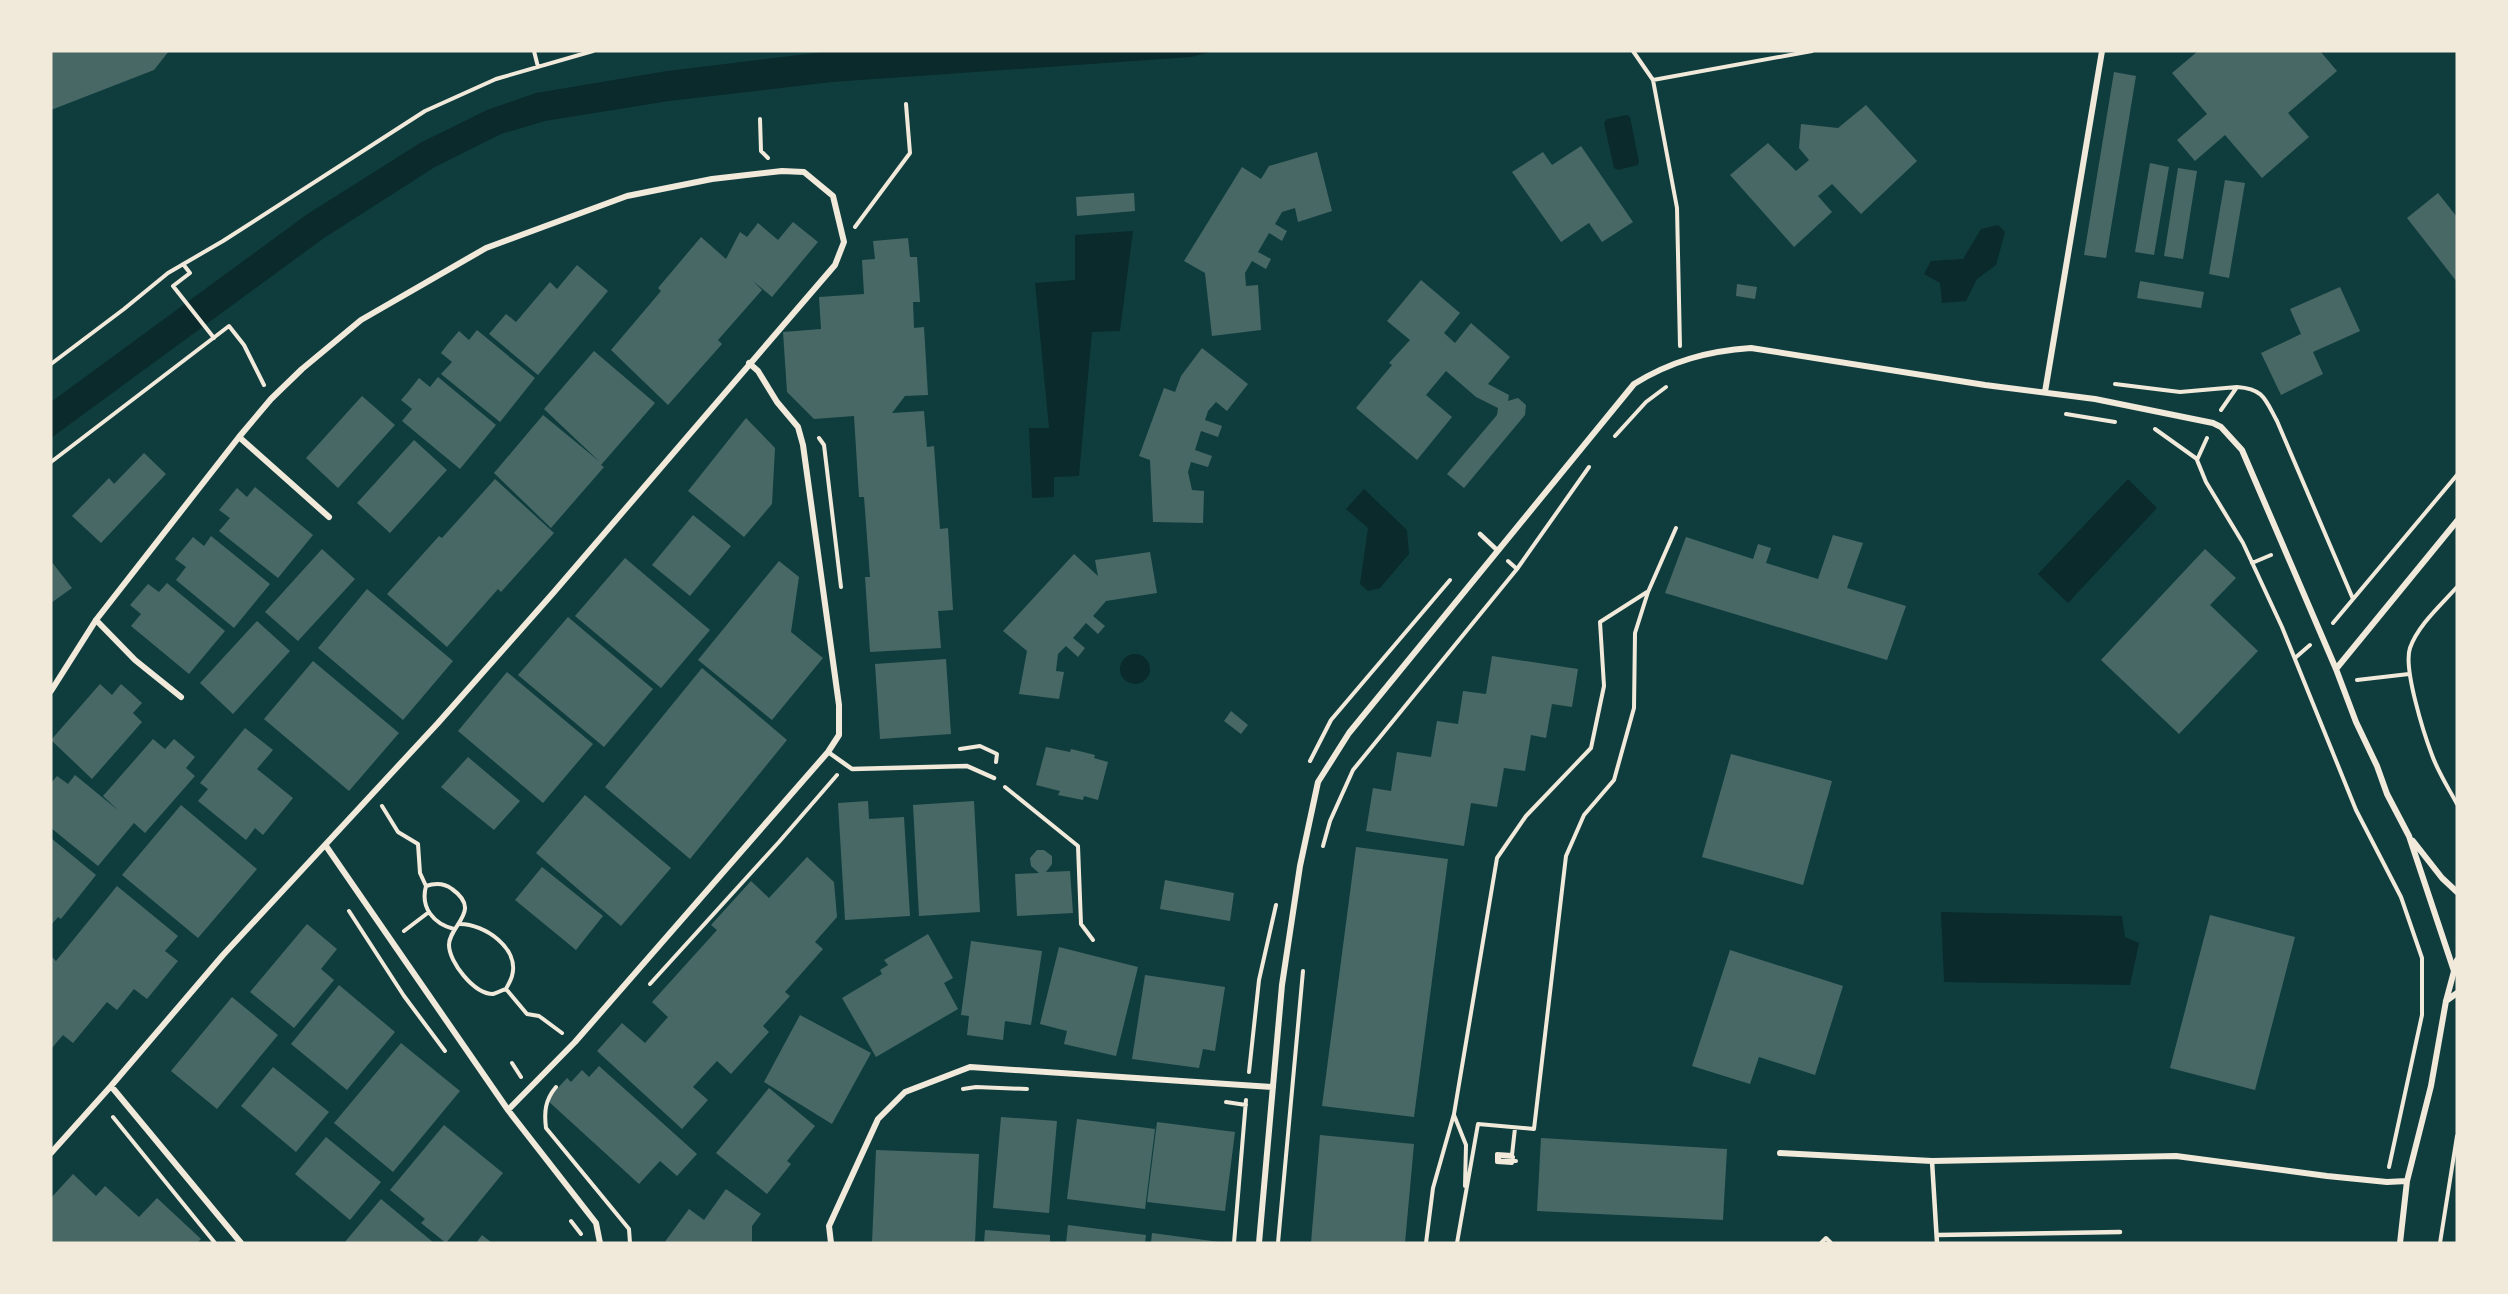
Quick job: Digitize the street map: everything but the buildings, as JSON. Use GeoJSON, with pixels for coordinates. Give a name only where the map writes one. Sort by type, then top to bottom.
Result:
{"type":"FeatureCollection","features":[{"type":"Feature","properties":{"kind":"street"},"geometry":{"type":"LineString","coordinates":[[2045,392],[2102,51]]}},
{"type":"Feature","properties":{"kind":"street"},"geometry":{"type":"LineString","coordinates":[[51,691],[96,620],[239,437],[271,399],[302,369],[361,320],[486,248],[627,196],[712,179],[782,171],[804,172],[833,196],[839,212],[844,242],[835,265],[554,592],[326,846],[223,956],[51,1153]]}},
{"type":"Feature","properties":{"kind":"street"},"geometry":{"type":"LineString","coordinates":[[1259,1243],[1284,974],[1300,866],[1318,782],[1349,733],[1634,384],[1654,372],[1716,351],[1751,348],[1985,386],[2095,399],[2212,423],[2221,427],[2242,450],[2336,669],[2355,722],[2377,765],[2387,794],[2409,836],[2454,971]]}},
{"type":"Feature","properties":{"kind":"street"},"geometry":{"type":"LineString","coordinates":[[508,1110],[575,1042],[828,752],[839,735],[839,705],[803,445],[798,427],[777,402],[759,371],[749,363]]}},
{"type":"Feature","properties":{"kind":"street"},"geometry":{"type":"LineString","coordinates":[[239,437],[329,517]]}},
{"type":"Feature","properties":{"kind":"street"},"geometry":{"type":"LineString","coordinates":[[2336,669],[2457,520]]}},
{"type":"Feature","properties":{"kind":"street"},"geometry":{"type":"LineString","coordinates":[[96,620],[135,660],[181,697]]}},
{"type":"Feature","properties":{"kind":"street"},"geometry":{"type":"LineString","coordinates":[[2409,836],[2442,878],[2457,892]]}},
{"type":"Feature","properties":{"kind":"street"},"geometry":{"type":"LineString","coordinates":[[326,846],[508,1110],[596,1223],[600,1243]]}},
{"type":"Feature","properties":{"kind":"street"},"geometry":{"type":"LineString","coordinates":[[2400,1243],[2407,1181],[2431,1086],[2446,1001],[2457,960]]}},
{"type":"Feature","properties":{"kind":"street"},"geometry":{"type":"LineString","coordinates":[[2446,1001],[2457,993]]}},
{"type":"Feature","properties":{"kind":"street"},"geometry":{"type":"LineString","coordinates":[[831,1243],[829,1226],[878,1119],[905,1092],[970,1067],[1273,1087]]}},
{"type":"Feature","properties":{"kind":"street"},"geometry":{"type":"LineString","coordinates":[[111,1086],[241,1243]]}},
{"type":"Feature","properties":{"kind":"street"},"geometry":{"type":"LineString","coordinates":[[1780,1153],[1932,1161],[2176,1156],[2387,1182],[2407,1181]]}},
{"type":"Feature","properties":{"kind":"lane"},"geometry":{"type":"LineString","coordinates":[[1480,534],[1497,550]]}},
{"type":"Feature","properties":{"kind":"lane"},"geometry":{"type":"LineString","coordinates":[[828,752],[852,769],[967,766],[994,778]]}},
{"type":"Feature","properties":{"kind":"lane"},"geometry":{"type":"LineString","coordinates":[[1932,1161],[1937,1243]]}},
{"type":"Feature","properties":{"kind":"lane"},"geometry":{"type":"LineString","coordinates":[[1937,1235],[2120,1232]]}},
{"type":"Feature","properties":{"kind":"path"},"geometry":{"type":"LineString","coordinates":[[534,51],[538,67]]}},
{"type":"Feature","properties":{"kind":"path"},"geometry":{"type":"LineString","coordinates":[[51,364],[168,273],[223,241],[425,111],[496,79],[593,51]]}},
{"type":"Feature","properties":{"kind":"path"},"geometry":{"type":"LineString","coordinates":[[1633,51],[1653,80],[1677,208],[1681,362]]}},
{"type":"Feature","properties":{"kind":"path"},"geometry":{"type":"LineString","coordinates":[[1653,80],[1812,51]]}},
{"type":"Feature","properties":{"kind":"path"},"geometry":{"type":"LineString","coordinates":[[844,242],[910,153],[906,104]]}},
{"type":"Feature","properties":{"kind":"path"},"geometry":{"type":"LineString","coordinates":[[760,119],[761,151]]}},
{"type":"Feature","properties":{"kind":"path"},"geometry":{"type":"LineString","coordinates":[[183,264],[190,273],[173,286],[214,338]]}},
{"type":"Feature","properties":{"kind":"path"},"geometry":{"type":"LineString","coordinates":[[51,462],[229,326],[244,345],[271,399]]}},
{"type":"Feature","properties":{"kind":"path"},"geometry":{"type":"LineString","coordinates":[[1670,350],[1689,343]]}},
{"type":"Feature","properties":{"kind":"path"},"geometry":{"type":"LineString","coordinates":[[2110,383],[2180,392],[2237,387],[2252,388],[2263,396],[2277,421],[2353,599]]}},
{"type":"Feature","properties":{"kind":"path"},"geometry":{"type":"LineString","coordinates":[[1612,440],[1646,402],[1670,384]]}},
{"type":"Feature","properties":{"kind":"path"},"geometry":{"type":"LineString","coordinates":[[2198,460],[2212,423],[2237,387]]}},
{"type":"Feature","properties":{"kind":"path"},"geometry":{"type":"LineString","coordinates":[[2062,413],[2120,423]]}},
{"type":"Feature","properties":{"kind":"path"},"geometry":{"type":"LineString","coordinates":[[2154,428],[2198,460],[2206,482],[2243,543],[2295,658],[2356,810],[2401,897],[2422,958],[2422,1015],[2387,1182]]}},
{"type":"Feature","properties":{"kind":"path"},"geometry":{"type":"LineString","coordinates":[[813,430],[824,446],[842,594]]}},
{"type":"Feature","properties":{"kind":"path"},"geometry":{"type":"LineString","coordinates":[[1321,856],[1329,821],[1353,770],[1517,569],[1591,465]]}},
{"type":"Feature","properties":{"kind":"path"},"geometry":{"type":"LineString","coordinates":[[2295,658],[2322,636],[2457,475]]}},
{"type":"Feature","properties":{"kind":"path"},"geometry":{"type":"LineString","coordinates":[[1457,1243],[1478,1124],[1534,1129],[1566,856],[1584,815],[1614,780],[1634,708],[1635,633],[1648,592],[1676,528]]}},
{"type":"Feature","properties":{"kind":"path"},"geometry":{"type":"LineString","coordinates":[[1497,550],[1517,569]]}},
{"type":"Feature","properties":{"kind":"path"},"geometry":{"type":"LineString","coordinates":[[1310,762],[1331,720],[1454,575]]}},
{"type":"Feature","properties":{"kind":"path"},"geometry":{"type":"LineString","coordinates":[[2457,587],[2426,622],[2410,648],[2408,662],[2409,674],[2432,757],[2457,804]]}},
{"type":"Feature","properties":{"kind":"path"},"geometry":{"type":"LineString","coordinates":[[1426,1243],[1432,1188],[1454,1114],[1497,858],[1526,816],[1591,748],[1604,686],[1600,622],[1648,592]]}},
{"type":"Feature","properties":{"kind":"path"},"geometry":{"type":"LineString","coordinates":[[2341,682],[2409,674]]}},
{"type":"Feature","properties":{"kind":"path"},"geometry":{"type":"LineString","coordinates":[[645,989],[779,842],[846,764]]}},
{"type":"Feature","properties":{"kind":"path"},"geometry":{"type":"LineString","coordinates":[[994,778],[1078,846],[1082,924],[1093,940]]}},
{"type":"Feature","properties":{"kind":"path"},"geometry":{"type":"LineString","coordinates":[[374,793],[398,832],[418,844],[420,873],[426,886],[424,903],[429,912],[436,921],[454,929]]}},
{"type":"Feature","properties":{"kind":"path"},"geometry":{"type":"LineString","coordinates":[[426,886],[442,884],[459,895],[465,913],[460,924],[454,929],[449,944],[457,967],[469,982],[481,990],[493,994],[506,989],[513,974],[511,958],[504,945],[493,935],[481,929],[469,924],[460,924]]}},
{"type":"Feature","properties":{"kind":"path"},"geometry":{"type":"LineString","coordinates":[[391,940],[429,912]]}},
{"type":"Feature","properties":{"kind":"path"},"geometry":{"type":"LineString","coordinates":[[1278,1243],[1304,961]]}},
{"type":"Feature","properties":{"kind":"path"},"geometry":{"type":"LineString","coordinates":[[506,989],[527,1014],[539,1016],[575,1042]]}},
{"type":"Feature","properties":{"kind":"path"},"geometry":{"type":"LineString","coordinates":[[559,1084],[551,1093],[544,1111],[546,1128],[629,1229],[630,1243]]}},
{"type":"Feature","properties":{"kind":"path"},"geometry":{"type":"LineString","coordinates":[[953,1090],[976,1087],[1028,1089]]}},
{"type":"Feature","properties":{"kind":"path"},"geometry":{"type":"LineString","coordinates":[[1224,1102],[1246,1105]]}},
{"type":"Feature","properties":{"kind":"path"},"geometry":{"type":"LineString","coordinates":[[109,1112],[214,1243]]}},
{"type":"Feature","properties":{"kind":"path"},"geometry":{"type":"LineString","coordinates":[[1454,1114],[1466,1145],[1465,1199]]}},
{"type":"Feature","properties":{"kind":"path"},"geometry":{"type":"LineString","coordinates":[[1515,1128],[1512,1155],[1497,1154],[1497,1162],[1512,1163],[1513,1157],[1499,1156],[1499,1161],[1508,1161],[1516,1161]]}},
{"type":"Feature","properties":{"kind":"path"},"geometry":{"type":"LineString","coordinates":[[2440,1243],[2457,1136]]}},
{"type":"Feature","properties":{"kind":"path"},"geometry":{"type":"LineString","coordinates":[[1821,1243],[1826,1238],[1831,1243]]}},
{"type":"Feature","properties":{"kind":"water"},"geometry":{"type":"Polygon","coordinates":[[[831,51],[1214,51],[1191,57],[832,82],[669,101],[545,121],[501,134],[435,167],[324,238],[51,438],[51,402],[306,215],[420,143],[487,110],[536,93],[667,71],[831,51]]]}},
{"type":"Feature","properties":{"kind":"water"},"geometry":{"type":"Polygon","coordinates":[[[1627,115],[1630,117],[1639,162],[1638,165],[1618,170],[1614,168],[1604,123],[1607,119],[1627,115]]]}},
{"type":"Feature","properties":{"kind":"water"},"geometry":{"type":"Polygon","coordinates":[[[1998,225],[2005,232],[1996,265],[1977,279],[1966,301],[1942,303],[1940,283],[1924,274],[1931,261],[1963,259],[1981,229],[1998,225]]]}},
{"type":"Feature","properties":{"kind":"water"},"geometry":{"type":"Polygon","coordinates":[[[1133,231],[1120,331],[1092,332],[1079,476],[1054,477],[1054,497],[1032,498],[1029,428],[1049,428],[1035,283],[1075,280],[1075,235],[1133,231]]]}},
{"type":"Feature","properties":{"kind":"water"},"geometry":{"type":"Polygon","coordinates":[[[2128,479],[2157,508],[2068,603],[2038,574],[2128,479]]]}},
{"type":"Feature","properties":{"kind":"water"},"geometry":{"type":"Polygon","coordinates":[[[1364,489],[1407,530],[1409,554],[1380,588],[1368,591],[1360,584],[1368,528],[1346,509],[1364,489]]]}},
{"type":"Feature","properties":{"kind":"water"},"geometry":{"type":"Polygon","coordinates":[[[1135,654],[1146,658],[1150,669],[1146,680],[1135,684],[1124,680],[1120,669],[1124,658],[1135,654]]]}},
{"type":"Feature","properties":{"kind":"water"},"geometry":{"type":"Polygon","coordinates":[[[1941,912],[2122,916],[2125,937],[2139,943],[2130,985],[1944,982],[1941,912]]]}}]}
